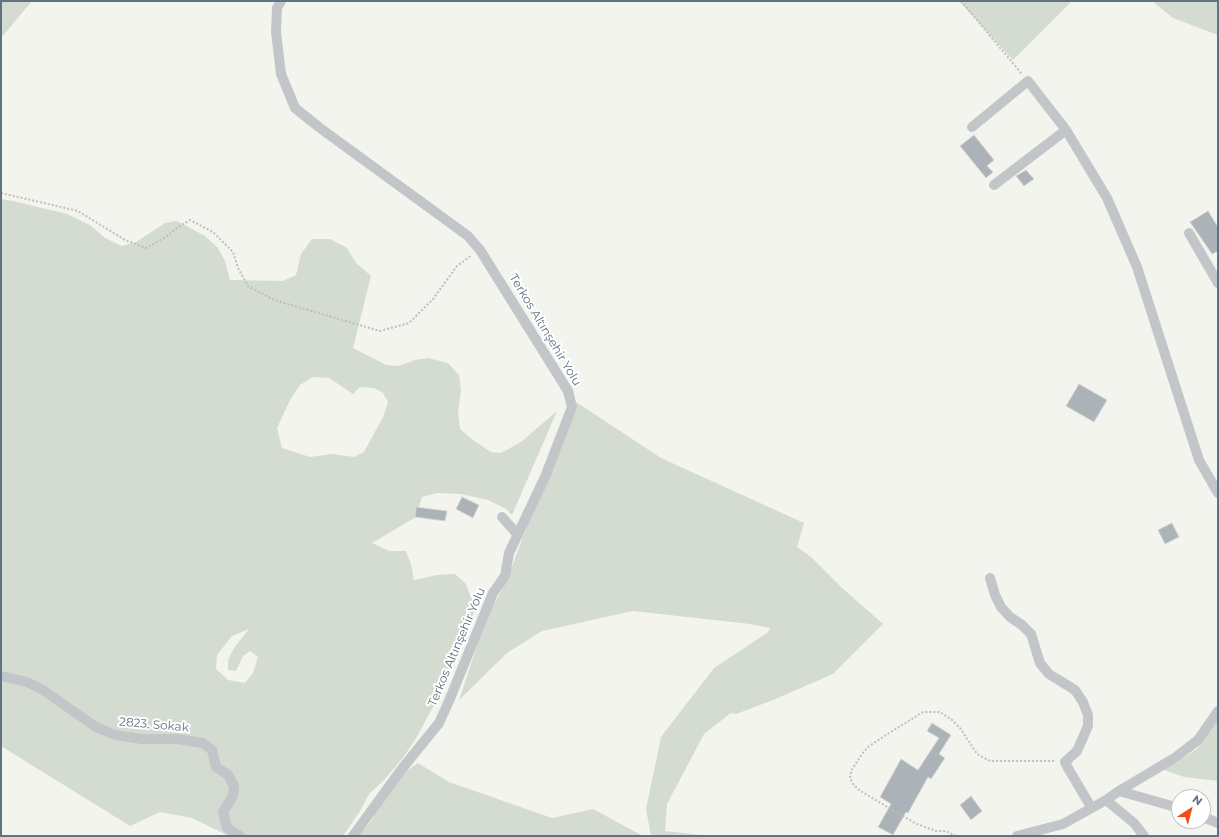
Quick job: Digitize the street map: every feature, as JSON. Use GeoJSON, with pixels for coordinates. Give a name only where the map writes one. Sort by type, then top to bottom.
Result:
{"type":"FeatureCollection","features":[{"type":"Feature","properties":{"kind":"street","name":"Terkos Altınşehir Yolu"},"geometry":{"type":"LineString","coordinates":[[280,1],[277,8],[276,32],[279,60],[281,74],[295,108],[320,128],[468,236],[480,250],[568,391],[572,407],[545,477],[509,553],[506,576],[493,593],[439,723],[401,770],[353,836]]}},
{"type":"Feature","properties":{"kind":"street"},"geometry":{"type":"LineString","coordinates":[[972,127],[1028,81],[1066,130],[1107,198],[1137,266],[1199,460],[1218,493]]}},
{"type":"Feature","properties":{"kind":"street"},"geometry":{"type":"LineString","coordinates":[[994,185],[1066,130]]}},
{"type":"Feature","properties":{"kind":"street"},"geometry":{"type":"LineString","coordinates":[[1189,233],[1218,283]]}},
{"type":"Feature","properties":{"kind":"street"},"geometry":{"type":"LineString","coordinates":[[502,517],[518,534]]}},
{"type":"Feature","properties":{"kind":"street"},"geometry":{"type":"LineString","coordinates":[[990,578],[995,595],[1001,607],[1010,617],[1022,625],[1031,634],[1040,663],[1049,674],[1075,690],[1083,702],[1088,714],[1088,726],[1077,751],[1065,762],[1091,807]]}},
{"type":"Feature","properties":{"kind":"street","name":"2823. Sokak"},"geometry":{"type":"LineString","coordinates":[[1,676],[27,682],[43,690],[96,727],[115,735],[142,739],[177,738],[203,743],[212,750],[216,768],[228,775],[234,786],[233,796],[223,812],[226,828],[240,836]]}},
{"type":"Feature","properties":{"kind":"street"},"geometry":{"type":"LineString","coordinates":[[1017,836],[1063,824],[1106,800],[1176,757],[1198,740],[1218,711]]}},
{"type":"Feature","properties":{"kind":"street"},"geometry":{"type":"LineString","coordinates":[[1119,791],[1171,806]]}},
{"type":"Feature","properties":{"kind":"street"},"geometry":{"type":"LineString","coordinates":[[1106,800],[1134,823],[1144,836]]}},
{"type":"Feature","properties":{"kind":"path"},"geometry":{"type":"LineString","coordinates":[[961,1],[1028,81]]}},
{"type":"Feature","properties":{"kind":"path"},"geometry":{"type":"LineString","coordinates":[[1,193],[78,211],[125,240],[146,248],[166,237],[190,220],[213,232],[233,252],[238,268],[248,286],[274,300],[380,331],[409,323],[433,299],[457,266],[480,250]]}},
{"type":"Feature","properties":{"kind":"path"},"geometry":{"type":"LineString","coordinates":[[956,836],[946,831],[936,831],[917,824],[859,790],[850,778],[851,771],[862,754],[888,733],[923,712],[940,712],[952,720],[960,728],[977,754],[990,761],[1065,762]]}},
{"type":"Feature","properties":{"kind":"shaded area"},"geometry":{"type":"Polygon","coordinates":[[[1,1],[32,1],[1,38],[1,1]]]}},
{"type":"Feature","properties":{"kind":"shaded area"},"geometry":{"type":"Polygon","coordinates":[[[959,1],[1072,1],[1013,60],[959,1]]]}},
{"type":"Feature","properties":{"kind":"shaded area"},"geometry":{"type":"Polygon","coordinates":[[[1152,1],[1218,1],[1218,35],[1173,18],[1152,1]]]}},
{"type":"Feature","properties":{"kind":"shaded area"},"geometry":{"type":"Polygon","coordinates":[[[1,199],[67,214],[90,225],[105,238],[122,246],[136,242],[165,223],[177,221],[205,236],[218,248],[225,261],[230,280],[283,281],[296,275],[301,254],[312,239],[330,239],[347,248],[356,263],[371,276],[353,348],[386,365],[399,366],[415,360],[428,358],[448,363],[459,375],[461,391],[458,413],[460,429],[473,440],[491,452],[501,453],[521,442],[557,411],[512,515],[506,509],[488,500],[461,494],[437,493],[422,497],[416,517],[372,543],[389,551],[406,551],[411,564],[414,580],[437,575],[455,574],[466,584],[472,600],[478,602],[446,683],[415,740],[402,759],[384,780],[369,794],[360,811],[343,836],[229,836],[192,818],[160,812],[130,826],[1,746],[1,199]],[[313,377],[300,385],[290,400],[277,428],[282,448],[310,457],[333,454],[354,457],[364,452],[383,417],[388,402],[383,393],[374,388],[360,387],[353,394],[329,378],[313,377]],[[249,629],[232,636],[217,655],[216,669],[228,680],[245,683],[253,673],[258,657],[250,651],[243,656],[236,671],[228,670],[228,660],[234,648],[249,629]]]}},
{"type":"Feature","properties":{"kind":"shaded area"},"geometry":{"type":"Polygon","coordinates":[[[567,396],[661,458],[804,523],[797,547],[811,557],[841,587],[883,624],[833,674],[773,700],[736,714],[731,713],[704,734],[667,804],[665,831],[710,836],[651,836],[646,809],[661,737],[714,668],[767,633],[770,628],[750,624],[633,611],[542,631],[507,653],[459,700],[486,619],[507,580],[558,443],[567,411],[567,396]]]}},
{"type":"Feature","properties":{"kind":"shaded area"},"geometry":{"type":"Polygon","coordinates":[[[1218,718],[1218,781],[1184,777],[1161,769],[1178,762],[1198,748],[1218,718]]]}},
{"type":"Feature","properties":{"kind":"shaded area"},"geometry":{"type":"Polygon","coordinates":[[[418,763],[449,782],[552,818],[593,809],[643,836],[358,836],[372,820],[386,791],[401,775],[418,763]]]}},
{"type":"Feature","properties":{"kind":"building"},"geometry":{"type":"Polygon","coordinates":[[[974,135],[994,160],[987,166],[993,172],[986,178],[960,146],[974,135]]]}},
{"type":"Feature","properties":{"kind":"building"},"geometry":{"type":"Polygon","coordinates":[[[1026,170],[1034,179],[1024,186],[1016,176],[1026,170]]]}},
{"type":"Feature","properties":{"kind":"building"},"geometry":{"type":"Polygon","coordinates":[[[1208,211],[1218,227],[1218,251],[1212,254],[1190,222],[1208,211]]]}},
{"type":"Feature","properties":{"kind":"building"},"geometry":{"type":"Polygon","coordinates":[[[1079,384],[1107,400],[1094,422],[1066,406],[1079,384]]]}},
{"type":"Feature","properties":{"kind":"building"},"geometry":{"type":"Polygon","coordinates":[[[462,497],[479,505],[473,518],[456,509],[462,497]]]}},
{"type":"Feature","properties":{"kind":"building"},"geometry":{"type":"Polygon","coordinates":[[[416,507],[447,511],[445,521],[415,517],[416,507]]]}},
{"type":"Feature","properties":{"kind":"building"},"geometry":{"type":"Polygon","coordinates":[[[1172,523],[1179,537],[1165,544],[1158,530],[1172,523]]]}},
{"type":"Feature","properties":{"kind":"building"},"geometry":{"type":"Polygon","coordinates":[[[932,723],[951,735],[939,754],[945,758],[931,779],[928,777],[908,813],[906,812],[893,835],[878,827],[891,804],[880,797],[901,759],[918,770],[939,738],[927,731],[932,723]]]}},
{"type":"Feature","properties":{"kind":"building"},"geometry":{"type":"Polygon","coordinates":[[[971,796],[982,811],[971,820],[960,805],[971,796]]]}}]}
